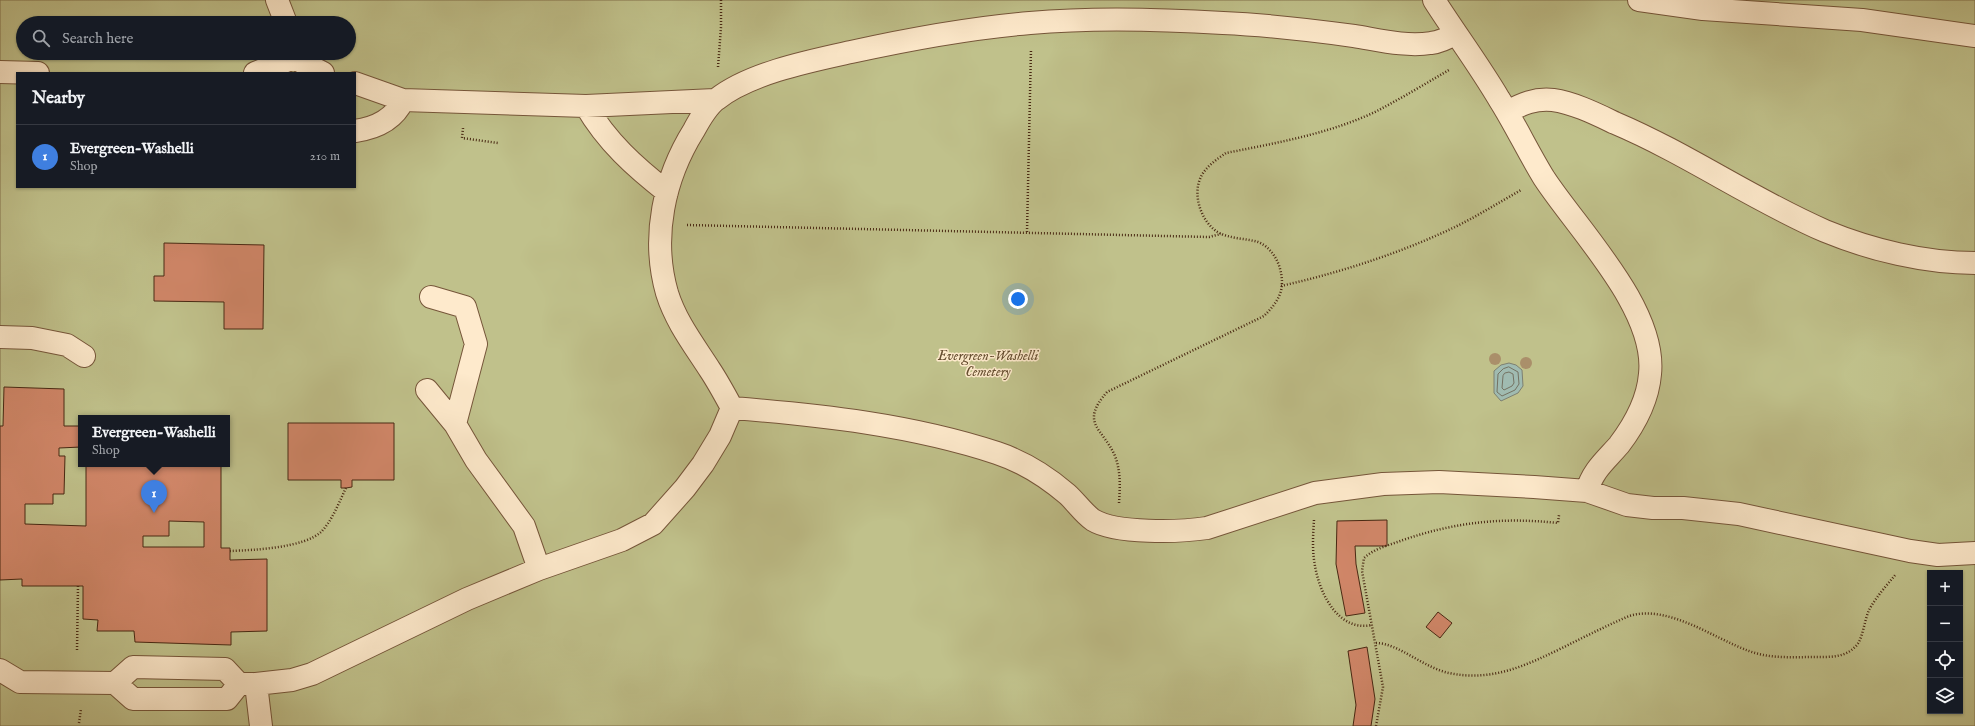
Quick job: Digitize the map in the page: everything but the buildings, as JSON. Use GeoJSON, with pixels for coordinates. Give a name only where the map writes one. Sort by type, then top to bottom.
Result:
{"type":"FeatureCollection","features":[{"type":"Feature","properties":{"kind":"lane"},"geometry":{"type":"LineString","coordinates":[[277,0],[283,16]]}},
{"type":"Feature","properties":{"kind":"lane"},"geometry":{"type":"LineString","coordinates":[[1434,0],[1473,56],[1508,112],[1544,177],[1626,292],[1644,327],[1650,357],[1648,389],[1638,415],[1619,444],[1594,473],[1587,491]]}},
{"type":"Feature","properties":{"kind":"lane"},"geometry":{"type":"LineString","coordinates":[[1639,0],[1703,9],[1862,20],[1975,36]]}},
{"type":"Feature","properties":{"kind":"lane"},"geometry":{"type":"LineString","coordinates":[[732,408],[711,372],[677,320],[667,292],[662,267],[660,225],[667,192],[680,154],[701,118],[714,100],[741,85],[803,62],[950,33],[1032,23],[1142,19],[1226,23],[1318,32],[1415,44],[1432,43],[1445,39],[1456,33]]}},
{"type":"Feature","properties":{"kind":"lane"},"geometry":{"type":"LineString","coordinates":[[257,72],[282,60]]}},
{"type":"Feature","properties":{"kind":"lane"},"geometry":{"type":"LineString","coordinates":[[301,60],[321,72]]}},
{"type":"Feature","properties":{"kind":"lane"},"geometry":{"type":"LineString","coordinates":[[0,72],[16,72]]}},
{"type":"Feature","properties":{"kind":"lane"},"geometry":{"type":"LineString","coordinates":[[356,82],[403,100],[586,106],[714,100]]}},
{"type":"Feature","properties":{"kind":"lane"},"geometry":{"type":"LineString","coordinates":[[356,131],[383,123],[392,117],[403,100]]}},
{"type":"Feature","properties":{"kind":"lane"},"geometry":{"type":"LineString","coordinates":[[1508,112],[1522,103],[1537,100],[1554,100],[1576,107],[1652,140],[1800,220],[1826,231],[1856,241],[1931,260],[1975,263]]}},
{"type":"Feature","properties":{"kind":"lane"},"geometry":{"type":"LineString","coordinates":[[586,106],[608,139],[630,161],[667,192]]}},
{"type":"Feature","properties":{"kind":"lane"},"geometry":{"type":"LineString","coordinates":[[431,297],[465,307],[476,344],[455,424]]}},
{"type":"Feature","properties":{"kind":"lane"},"geometry":{"type":"LineString","coordinates":[[0,337],[32,338],[66,345],[84,356]]}},
{"type":"Feature","properties":{"kind":"lane"},"geometry":{"type":"LineString","coordinates":[[427,390],[455,424],[476,460],[524,526],[539,569]]}},
{"type":"Feature","properties":{"kind":"lane"},"geometry":{"type":"LineString","coordinates":[[732,408],[855,421],[944,438],[999,453],[1023,463],[1045,476],[1093,519],[1106,526],[1169,532],[1194,530],[1206,528],[1315,493],[1361,486],[1411,482],[1587,491],[1627,505],[1653,508],[1684,508],[1739,514],[1910,551],[1938,555],[1975,553]]}},
{"type":"Feature","properties":{"kind":"lane"},"geometry":{"type":"LineString","coordinates":[[0,670],[20,682],[115,683],[133,699],[226,699],[247,684],[292,680],[312,674],[439,611],[539,569],[622,540],[653,524],[685,488],[703,464],[720,436],[732,408]]}},
{"type":"Feature","properties":{"kind":"lane"},"geometry":{"type":"LineString","coordinates":[[115,683],[132,667],[225,669],[247,684],[260,726]]}},
{"type":"Feature","properties":{"kind":"path"},"geometry":{"type":"LineString","coordinates":[[714,100],[721,27],[721,0]]}},
{"type":"Feature","properties":{"kind":"path"},"geometry":{"type":"LineString","coordinates":[[1027,232],[1032,23]]}},
{"type":"Feature","properties":{"kind":"path"},"geometry":{"type":"LineString","coordinates":[[1117,527],[1120,474],[1112,450],[1095,426],[1094,412],[1098,404],[1107,392],[1264,316],[1274,305],[1280,292],[1281,286],[1277,260],[1273,253],[1258,243],[1222,234],[1212,227],[1202,213],[1198,196],[1200,179],[1204,172],[1219,157],[1226,153],[1276,144],[1342,125],[1381,108],[1473,56]]}},
{"type":"Feature","properties":{"kind":"path"},"geometry":{"type":"LineString","coordinates":[[1281,286],[1362,265],[1414,245],[1459,225],[1544,177]]}},
{"type":"Feature","properties":{"kind":"path"},"geometry":{"type":"LineString","coordinates":[[660,225],[1209,237],[1222,234]]}},
{"type":"Feature","properties":{"kind":"path"},"geometry":{"type":"LineString","coordinates":[[230,551],[267,550],[314,538],[323,530],[346,488]]}},
{"type":"Feature","properties":{"kind":"path"},"geometry":{"type":"LineString","coordinates":[[1376,726],[1383,687],[1362,570],[1364,558],[1369,554],[1415,536],[1474,522],[1515,519],[1558,523],[1563,489]]}},
{"type":"Feature","properties":{"kind":"path"},"geometry":{"type":"LineString","coordinates":[[1315,493],[1315,566],[1322,588],[1334,610],[1348,624],[1364,627],[1372,625]]}},
{"type":"Feature","properties":{"kind":"path"},"geometry":{"type":"LineString","coordinates":[[1376,643],[1389,645],[1430,668],[1457,675],[1492,675],[1512,670],[1537,660],[1629,616],[1644,613],[1659,615],[1679,621],[1757,654],[1785,657],[1836,656],[1850,651],[1859,642],[1869,610],[1904,564],[1910,551]]}},
{"type":"Feature","properties":{"kind":"path"},"geometry":{"type":"LineString","coordinates":[[77,650],[78,586]]}},
{"type":"Feature","properties":{"kind":"path"},"geometry":{"type":"LineString","coordinates":[[79,723],[81,705]]}},
{"type":"Feature","properties":{"kind":"green space","name":"Evergreen-Washelli Cemetery"},"geometry":{"type":"Polygon","coordinates":[[[0,0],[1975,0],[1975,726],[0,726],[0,0]]]}},
{"type":"Feature","properties":{"kind":"water"},"geometry":{"type":"Polygon","coordinates":[[[1509,363],[1516,365],[1522,370],[1523,386],[1518,393],[1501,401],[1494,393],[1494,371],[1501,365],[1509,363]]]}},
{"type":"Feature","properties":{"kind":"place","name":"Evergreen-Washelli"},"geometry":{"type":"Point","coordinates":[154,513]}}]}
